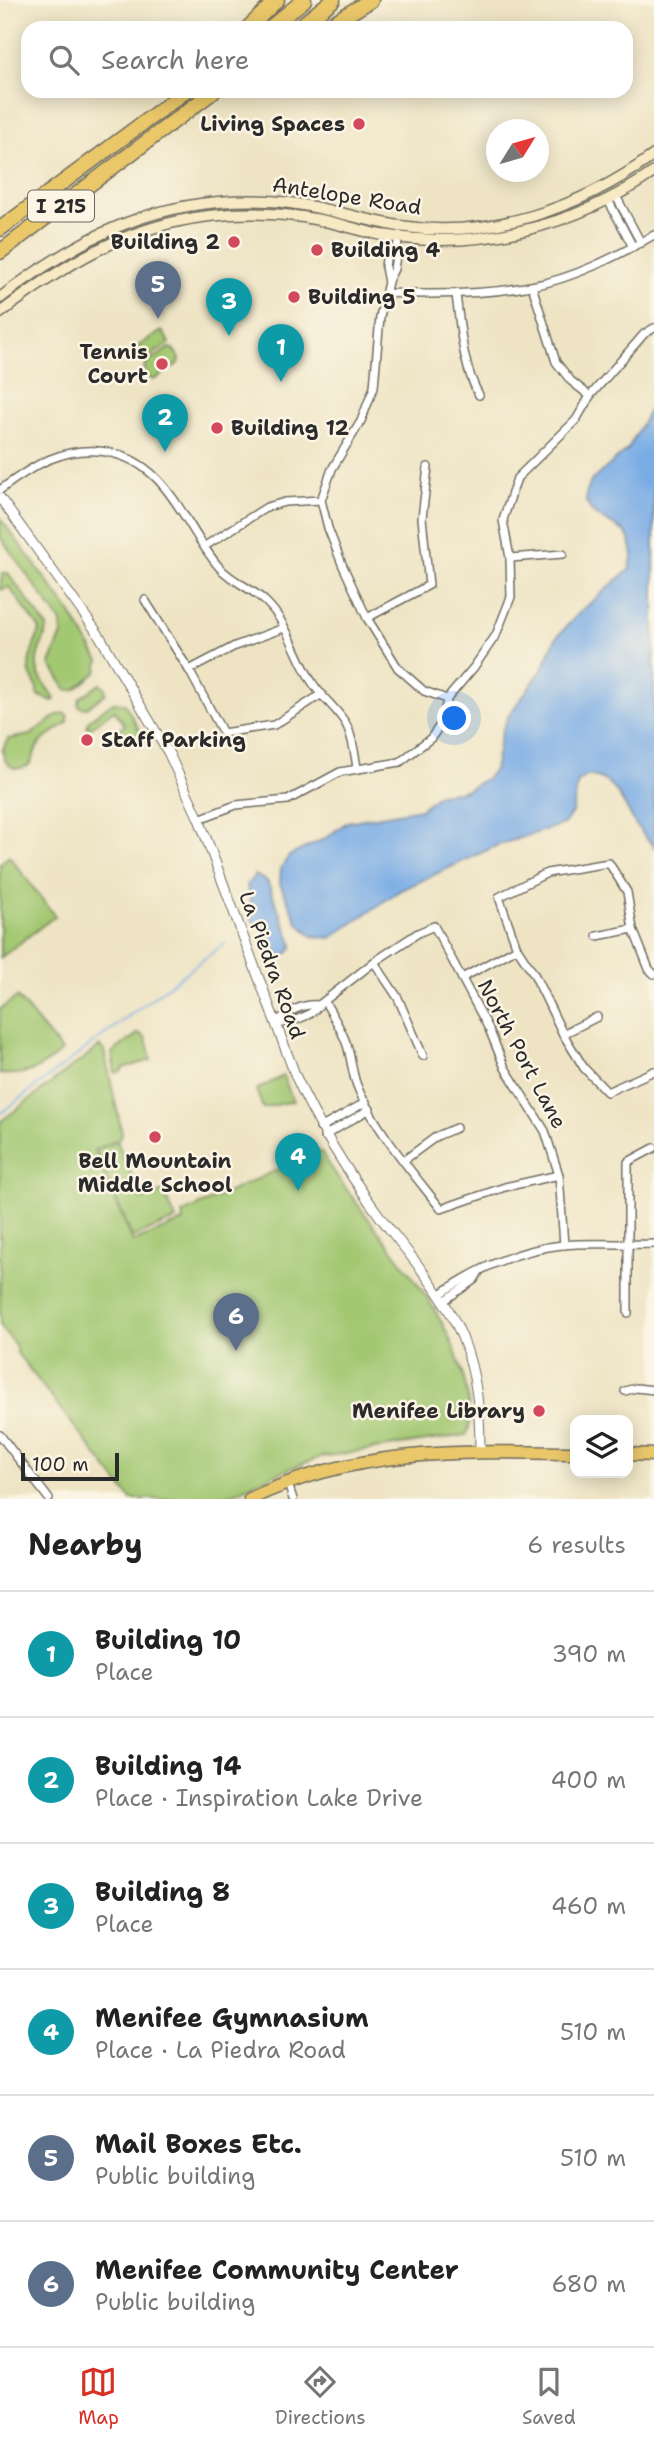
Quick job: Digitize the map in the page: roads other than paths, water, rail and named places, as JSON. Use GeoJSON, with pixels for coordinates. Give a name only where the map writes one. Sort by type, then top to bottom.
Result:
{"type":"FeatureCollection","features":[{"type":"Feature","properties":{"kind":"highway"},"geometry":{"type":"LineString","coordinates":[[255,21],[277,0]]}},
{"type":"Feature","properties":{"kind":"highway"},"geometry":{"type":"LineString","coordinates":[[278,21],[304,0]]}},
{"type":"Feature","properties":{"kind":"highway"},"geometry":{"type":"LineString","coordinates":[[307,21],[333,0]]}},
{"type":"Feature","properties":{"kind":"highway"},"geometry":{"type":"LineString","coordinates":[[336,21],[370,0]]}},
{"type":"Feature","properties":{"kind":"highway"},"geometry":{"type":"LineString","coordinates":[[121,140],[136,119],[163,98]]}},
{"type":"Feature","properties":{"kind":"highway","name":"I 215"},"geometry":{"type":"LineString","coordinates":[[0,229],[177,98]]}},
{"type":"Feature","properties":{"kind":"highway","name":"I 215"},"geometry":{"type":"LineString","coordinates":[[0,252],[205,98]]}},
{"type":"Feature","properties":{"kind":"highway"},"geometry":{"type":"LineString","coordinates":[[121,160],[140,155],[217,98]]}},
{"type":"Feature","properties":{"kind":"main road","name":"Antelope Road"},"geometry":{"type":"LineString","coordinates":[[0,298],[51,260],[103,232],[143,217],[193,205],[269,201],[302,205],[396,233],[511,222],[565,206],[609,185],[654,155]]}},
{"type":"Feature","properties":{"kind":"main road"},"geometry":{"type":"LineString","coordinates":[[612,198],[615,188],[648,166],[654,155]]}},
{"type":"Feature","properties":{"kind":"main road","name":"Antelope Road"},"geometry":{"type":"LineString","coordinates":[[0,313],[64,267],[95,250],[142,230],[185,220],[230,215],[278,215],[448,240],[477,239],[548,225],[612,198],[654,172]]}},
{"type":"Feature","properties":{"kind":"main road"},"geometry":{"type":"LineString","coordinates":[[548,225],[556,217],[600,197],[609,185]]}},
{"type":"Feature","properties":{"kind":"main road"},"geometry":{"type":"LineString","coordinates":[[250,1499],[327,1470],[378,1459],[480,1451],[570,1453]]}},
{"type":"Feature","properties":{"kind":"main road"},"geometry":{"type":"LineString","coordinates":[[633,1454],[654,1455]]}},
{"type":"Feature","properties":{"kind":"street"},"geometry":{"type":"LineString","coordinates":[[612,198],[641,243]]}},
{"type":"Feature","properties":{"kind":"street"},"geometry":{"type":"LineString","coordinates":[[612,198],[633,247]]}},
{"type":"Feature","properties":{"kind":"street"},"geometry":{"type":"LineString","coordinates":[[396,233],[394,269],[388,282],[380,317],[374,387],[361,421],[332,469],[321,500],[332,540],[367,618],[398,668],[424,691],[447,699]]}},
{"type":"Feature","properties":{"kind":"street"},"geometry":{"type":"LineString","coordinates":[[386,293],[456,295],[532,286],[598,265],[654,235]]}},
{"type":"Feature","properties":{"kind":"street"},"geometry":{"type":"LineString","coordinates":[[532,286],[556,362],[571,381],[590,396]]}},
{"type":"Feature","properties":{"kind":"street"},"geometry":{"type":"LineString","coordinates":[[456,295],[463,351],[470,378],[479,395]]}},
{"type":"Feature","properties":{"kind":"street"},"geometry":{"type":"LineString","coordinates":[[199,819],[236,805],[288,800],[327,778],[357,768],[400,762],[431,738],[443,721],[447,699],[496,635],[511,597],[510,558],[503,520],[517,478],[576,420],[590,396],[644,334],[654,328]]}},
{"type":"Feature","properties":{"kind":"street"},"geometry":{"type":"LineString","coordinates":[[0,490],[47,459],[64,453],[108,452],[145,468],[173,496],[219,567],[233,580],[265,601],[284,628],[313,684],[348,728],[357,768]]}},
{"type":"Feature","properties":{"kind":"street"},"geometry":{"type":"LineString","coordinates":[[367,618],[429,585],[422,518],[428,467]]}},
{"type":"Feature","properties":{"kind":"street","name":"La Piedra Road"},"geometry":{"type":"LineString","coordinates":[[0,498],[104,643],[169,754],[199,819],[296,1077],[322,1132],[356,1185],[442,1298],[461,1334],[472,1364],[480,1404],[480,1451]]}},
{"type":"Feature","properties":{"kind":"street"},"geometry":{"type":"LineString","coordinates":[[205,546],[267,507],[285,502],[321,500]]}},
{"type":"Feature","properties":{"kind":"street"},"geometry":{"type":"LineString","coordinates":[[510,558],[563,554]]}},
{"type":"Feature","properties":{"kind":"street"},"geometry":{"type":"LineString","coordinates":[[145,600],[223,733],[274,724],[322,694]]}},
{"type":"Feature","properties":{"kind":"street"},"geometry":{"type":"LineString","coordinates":[[188,670],[235,646],[284,628]]}},
{"type":"Feature","properties":{"kind":"street"},"geometry":{"type":"LineString","coordinates":[[654,974],[649,969],[633,929],[627,892],[609,863],[547,873],[499,897],[517,948],[534,974],[563,1034],[584,1069],[607,1092],[654,1071]]}},
{"type":"Feature","properties":{"kind":"street","name":"North Port Lane"},"geometry":{"type":"LineString","coordinates":[[374,962],[418,933],[434,926],[489,1029],[505,1068],[545,1131],[559,1175],[564,1245]]}},
{"type":"Feature","properties":{"kind":"street"},"geometry":{"type":"LineString","coordinates":[[597,936],[633,929]]}},
{"type":"Feature","properties":{"kind":"street"},"geometry":{"type":"LineString","coordinates":[[462,978],[517,948]]}},
{"type":"Feature","properties":{"kind":"street"},"geometry":{"type":"LineString","coordinates":[[276,1024],[314,1012],[374,962],[398,998],[423,1056]]}},
{"type":"Feature","properties":{"kind":"street"},"geometry":{"type":"LineString","coordinates":[[322,1003],[347,1046],[356,1083],[368,1105],[403,1161],[442,1209],[505,1187],[559,1175]]}},
{"type":"Feature","properties":{"kind":"street"},"geometry":{"type":"LineString","coordinates":[[563,1034],[597,1017]]}},
{"type":"Feature","properties":{"kind":"street"},"geometry":{"type":"LineString","coordinates":[[322,1132],[368,1105]]}},
{"type":"Feature","properties":{"kind":"street"},"geometry":{"type":"LineString","coordinates":[[403,1161],[438,1136],[456,1128]]}},
{"type":"Feature","properties":{"kind":"street"},"geometry":{"type":"LineString","coordinates":[[628,1313],[628,1162],[654,1148]]}},
{"type":"Feature","properties":{"kind":"street"},"geometry":{"type":"LineString","coordinates":[[442,1298],[474,1280],[479,1272],[522,1253],[564,1245],[654,1244]]}},
{"type":"Feature","properties":{"kind":"street"},"geometry":{"type":"LineString","coordinates":[[625,1391],[636,1388],[654,1390]]}},
{"type":"Feature","properties":{"kind":"street"},"geometry":{"type":"LineString","coordinates":[[0,1435],[49,1499]]}},
{"type":"Feature","properties":{"kind":"street"},"geometry":{"type":"LineString","coordinates":[[288,1484],[293,1499]]}},
{"type":"Feature","properties":{"kind":"water"},"geometry":{"type":"Polygon","coordinates":[[[654,402],[654,847],[611,786],[604,780],[587,776],[578,782],[572,812],[564,824],[498,845],[399,891],[331,938],[312,936],[298,923],[280,884],[281,868],[289,856],[326,838],[347,822],[421,809],[439,794],[468,789],[488,777],[494,770],[502,731],[509,715],[542,670],[556,638],[580,612],[629,570],[633,555],[630,540],[625,532],[593,513],[586,502],[586,495],[591,481],[628,449],[654,402]]]}},
{"type":"Feature","properties":{"kind":"water"},"geometry":{"type":"Polygon","coordinates":[[[255,875],[267,881],[293,945],[289,952],[280,958],[262,926],[255,925],[251,917],[252,908],[247,885],[255,875]]]}},
{"type":"Feature","properties":{"kind":"waterway"},"geometry":{"type":"LineString","coordinates":[[0,1114],[225,943]]}},
{"type":"Feature","properties":{"kind":"place","name":"Living Spaces"},"geometry":{"type":"Point","coordinates":[359,124]}},
{"type":"Feature","properties":{"kind":"place","name":"Building 2"},"geometry":{"type":"Point","coordinates":[234,242]}},
{"type":"Feature","properties":{"kind":"place","name":"Building 4"},"geometry":{"type":"Point","coordinates":[317,250]}},
{"type":"Feature","properties":{"kind":"place","name":"Building 5"},"geometry":{"type":"Point","coordinates":[294,297]}},
{"type":"Feature","properties":{"kind":"place","name":"Mail Boxes Etc."},"geometry":{"type":"Point","coordinates":[158,319]}},
{"type":"Feature","properties":{"kind":"place","name":"Building 8"},"geometry":{"type":"Point","coordinates":[229,336]}},
{"type":"Feature","properties":{"kind":"place","name":"Tennis Court"},"geometry":{"type":"Point","coordinates":[162,364]}},
{"type":"Feature","properties":{"kind":"place","name":"Building 10"},"geometry":{"type":"Point","coordinates":[281,382]}},
{"type":"Feature","properties":{"kind":"place","name":"Building 12"},"geometry":{"type":"Point","coordinates":[217,428]}},
{"type":"Feature","properties":{"kind":"place","name":"Building 14"},"geometry":{"type":"Point","coordinates":[165,452]}},
{"type":"Feature","properties":{"kind":"place","name":"Staff Parking"},"geometry":{"type":"Point","coordinates":[87,740]}},
{"type":"Feature","properties":{"kind":"place","name":"Bell Mountain Middle School"},"geometry":{"type":"Point","coordinates":[155,1137]}},
{"type":"Feature","properties":{"kind":"place","name":"Menifee Gymnasium"},"geometry":{"type":"Point","coordinates":[298,1191]}},
{"type":"Feature","properties":{"kind":"place","name":"Menifee Community Center"},"geometry":{"type":"Point","coordinates":[236,1351]}},
{"type":"Feature","properties":{"kind":"place","name":"Menifee Library"},"geometry":{"type":"Point","coordinates":[539,1411]}}]}
